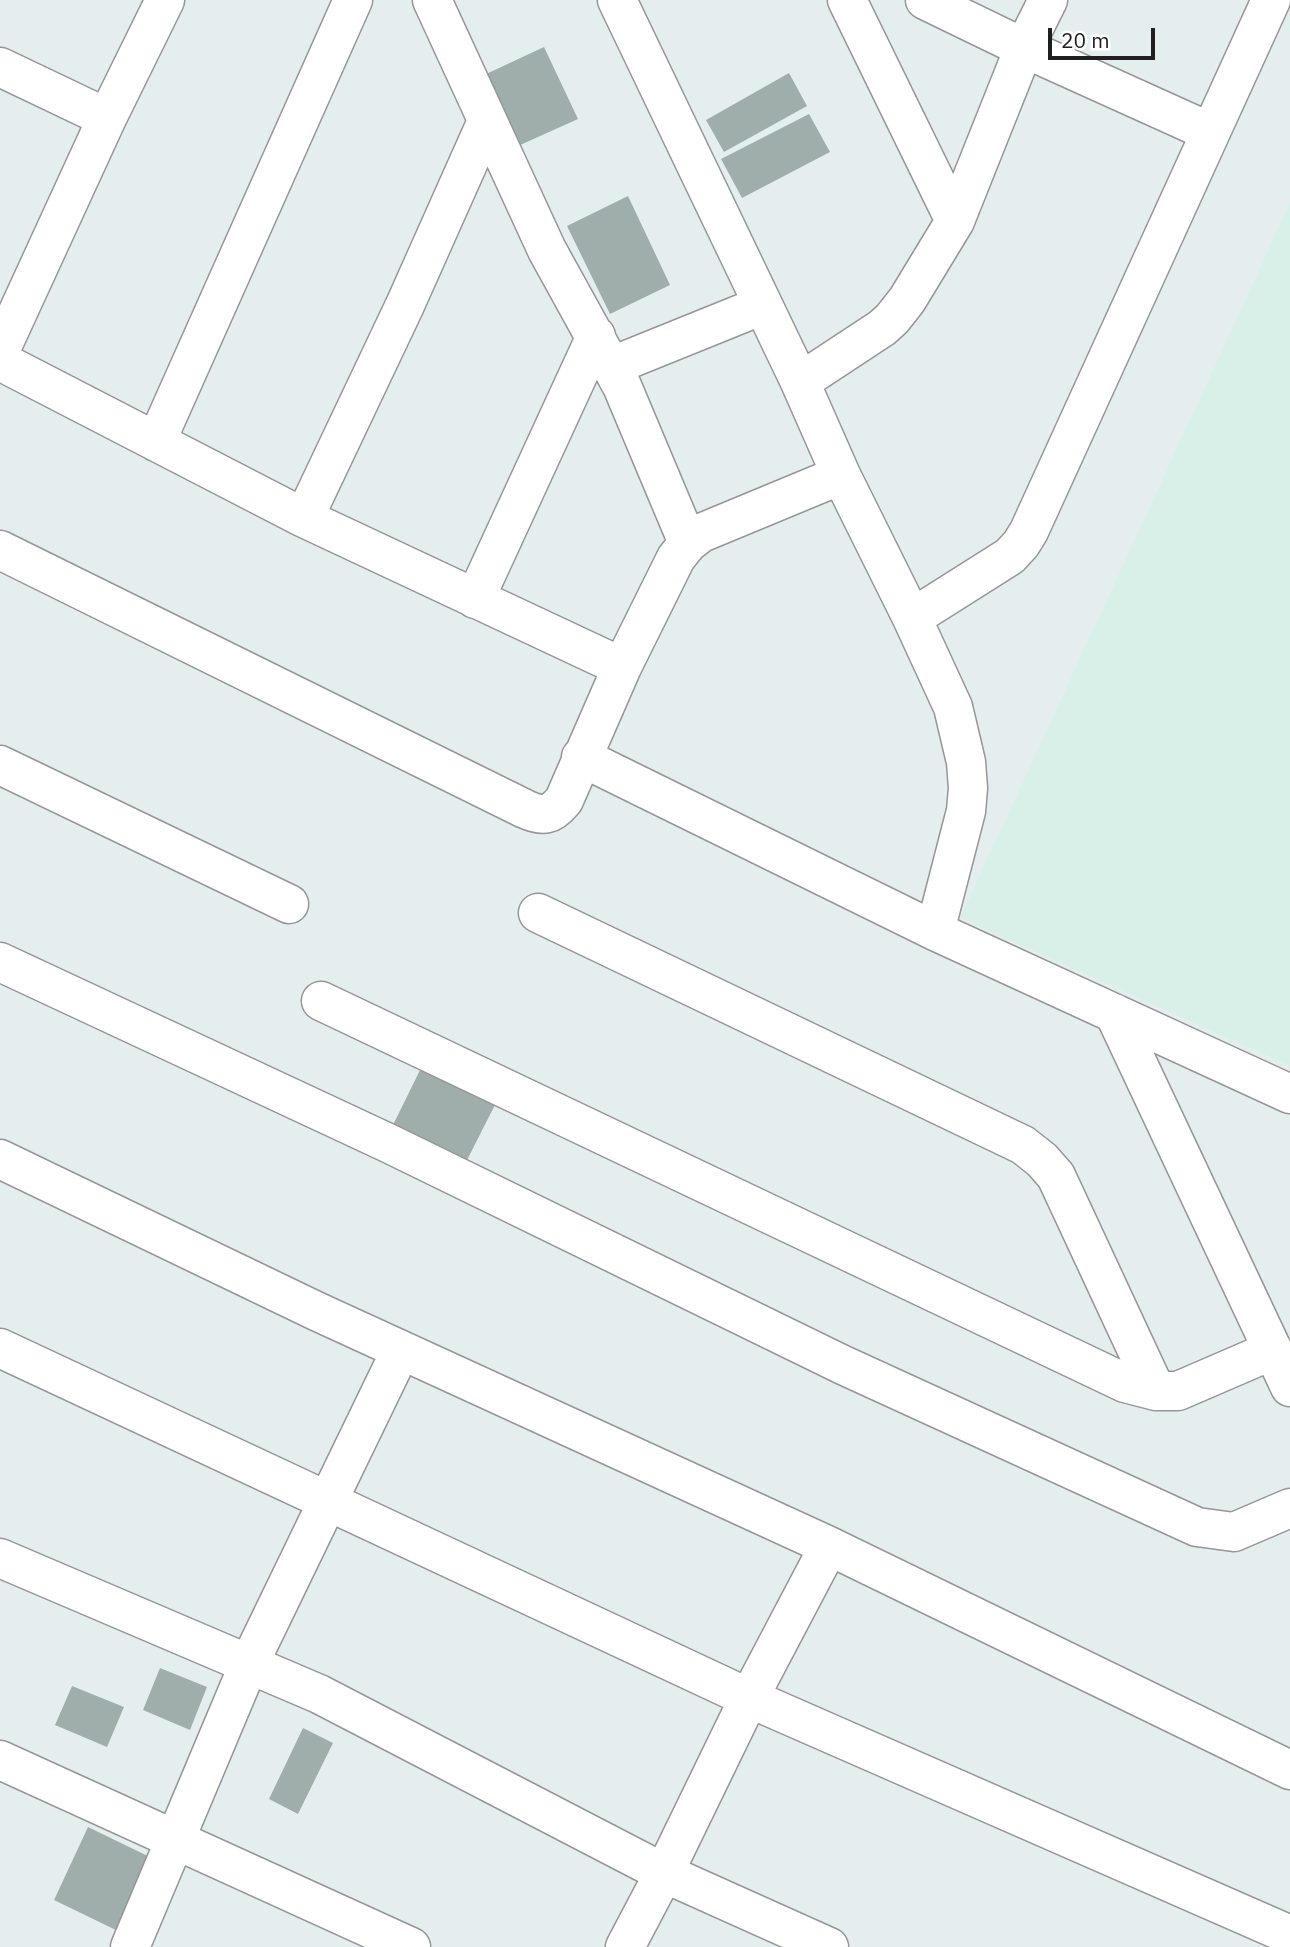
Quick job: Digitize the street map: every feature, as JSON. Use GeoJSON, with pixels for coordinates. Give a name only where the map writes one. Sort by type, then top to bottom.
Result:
{"type":"FeatureCollection","features":[{"type":"Feature","properties":{"kind":"street"},"geometry":{"type":"LineString","coordinates":[[0,351],[107,118],[165,0]]}},
{"type":"Feature","properties":{"kind":"street"},"geometry":{"type":"LineString","coordinates":[[156,442],[353,0]]}},
{"type":"Feature","properties":{"kind":"street"},"geometry":{"type":"LineString","coordinates":[[432,0],[548,250],[622,386],[688,543]]}},
{"type":"Feature","properties":{"kind":"street"},"geometry":{"type":"LineString","coordinates":[[617,0],[953,707],[966,762],[968,788],[966,811],[935,931]]}},
{"type":"Feature","properties":{"kind":"street"},"geometry":{"type":"LineString","coordinates":[[847,0],[955,221]]}},
{"type":"Feature","properties":{"kind":"street"},"geometry":{"type":"LineString","coordinates":[[925,0],[1210,132]]}},
{"type":"Feature","properties":{"kind":"street"},"geometry":{"type":"LineString","coordinates":[[800,382],[882,328],[907,300],[955,221],[1024,48],[1048,0]]}},
{"type":"Feature","properties":{"kind":"street"},"geometry":{"type":"LineString","coordinates":[[912,618],[1010,556],[1029,531],[1270,0]]}},
{"type":"Feature","properties":{"kind":"street"},"geometry":{"type":"LineString","coordinates":[[0,67],[107,118]]}},
{"type":"Feature","properties":{"kind":"street"},"geometry":{"type":"LineString","coordinates":[[304,518],[405,305],[487,121]]}},
{"type":"Feature","properties":{"kind":"street"},"geometry":{"type":"LineString","coordinates":[[475,599],[604,351],[763,305]]}},
{"type":"Feature","properties":{"kind":"street"},"geometry":{"type":"LineString","coordinates":[[0,361],[304,518],[622,667]]}},
{"type":"Feature","properties":{"kind":"street"},"geometry":{"type":"LineString","coordinates":[[0,551],[537,814],[548,814],[564,800],[622,667],[676,558],[688,543],[701,533],[841,475]]}},
{"type":"Feature","properties":{"kind":"street"},"geometry":{"type":"LineString","coordinates":[[581,757],[935,931],[1290,1094]]}},
{"type":"Feature","properties":{"kind":"street"},"geometry":{"type":"LineString","coordinates":[[3,774],[289,904]]}},
{"type":"Feature","properties":{"kind":"street"},"geometry":{"type":"LineString","coordinates":[[538,913],[1023,1145],[1056,1176],[1157,1391]]}},
{"type":"Feature","properties":{"kind":"street"},"geometry":{"type":"LineString","coordinates":[[0,962],[375,1137],[843,1365],[1196,1527],[1234,1532],[1290,1508]]}},
{"type":"Feature","properties":{"kind":"street"},"geometry":{"type":"LineString","coordinates":[[321,1001],[1125,1382],[1157,1391],[1178,1391],[1273,1350]]}},
{"type":"Feature","properties":{"kind":"street"},"geometry":{"type":"LineString","coordinates":[[1114,1013],[1290,1387]]}},
{"type":"Feature","properties":{"kind":"street"},"geometry":{"type":"LineString","coordinates":[[0,1159],[401,1350],[829,1545],[1290,1770]]}},
{"type":"Feature","properties":{"kind":"street"},"geometry":{"type":"LineString","coordinates":[[0,1348],[749,1698],[1290,1935]]}},
{"type":"Feature","properties":{"kind":"street"},"geometry":{"type":"LineString","coordinates":[[130,1947],[249,1664],[401,1350]]}},
{"type":"Feature","properties":{"kind":"street"},"geometry":{"type":"LineString","coordinates":[[625,1947],[749,1698],[829,1545]]}},
{"type":"Feature","properties":{"kind":"street"},"geometry":{"type":"LineString","coordinates":[[0,1558],[319,1694],[664,1873],[829,1947]]}},
{"type":"Feature","properties":{"kind":"street"},"geometry":{"type":"LineString","coordinates":[[0,1760],[411,1947]]}},
{"type":"Feature","properties":{"kind":"shaded area"},"geometry":{"type":"Polygon","coordinates":[[[1290,203],[1290,1066],[960,918],[1290,203]]]}},
{"type":"Feature","properties":{"kind":"building"},"geometry":{"type":"Polygon","coordinates":[[[544,47],[578,119],[518,146],[484,75],[544,47]]]}},
{"type":"Feature","properties":{"kind":"building"},"geometry":{"type":"Polygon","coordinates":[[[789,73],[807,106],[724,152],[706,120],[789,73]]]}},
{"type":"Feature","properties":{"kind":"building"},"geometry":{"type":"Polygon","coordinates":[[[809,114],[830,152],[742,198],[721,159],[809,114]]]}},
{"type":"Feature","properties":{"kind":"building"},"geometry":{"type":"Polygon","coordinates":[[[628,196],[670,285],[610,314],[567,226],[628,196]]]}},
{"type":"Feature","properties":{"kind":"building"},"geometry":{"type":"Polygon","coordinates":[[[427,1056],[501,1093],[463,1168],[390,1131],[427,1056]]]}},
{"type":"Feature","properties":{"kind":"building"},"geometry":{"type":"Polygon","coordinates":[[[160,1668],[207,1687],[190,1730],[143,1710],[160,1668]]]}},
{"type":"Feature","properties":{"kind":"building"},"geometry":{"type":"Polygon","coordinates":[[[72,1686],[124,1707],[107,1747],[55,1725],[72,1686]]]}},
{"type":"Feature","properties":{"kind":"building"},"geometry":{"type":"Polygon","coordinates":[[[303,1728],[333,1743],[298,1814],[269,1799],[303,1728]]]}},
{"type":"Feature","properties":{"kind":"building"},"geometry":{"type":"Polygon","coordinates":[[[88,1827],[156,1860],[122,1933],[54,1900],[88,1827]]]}}]}
